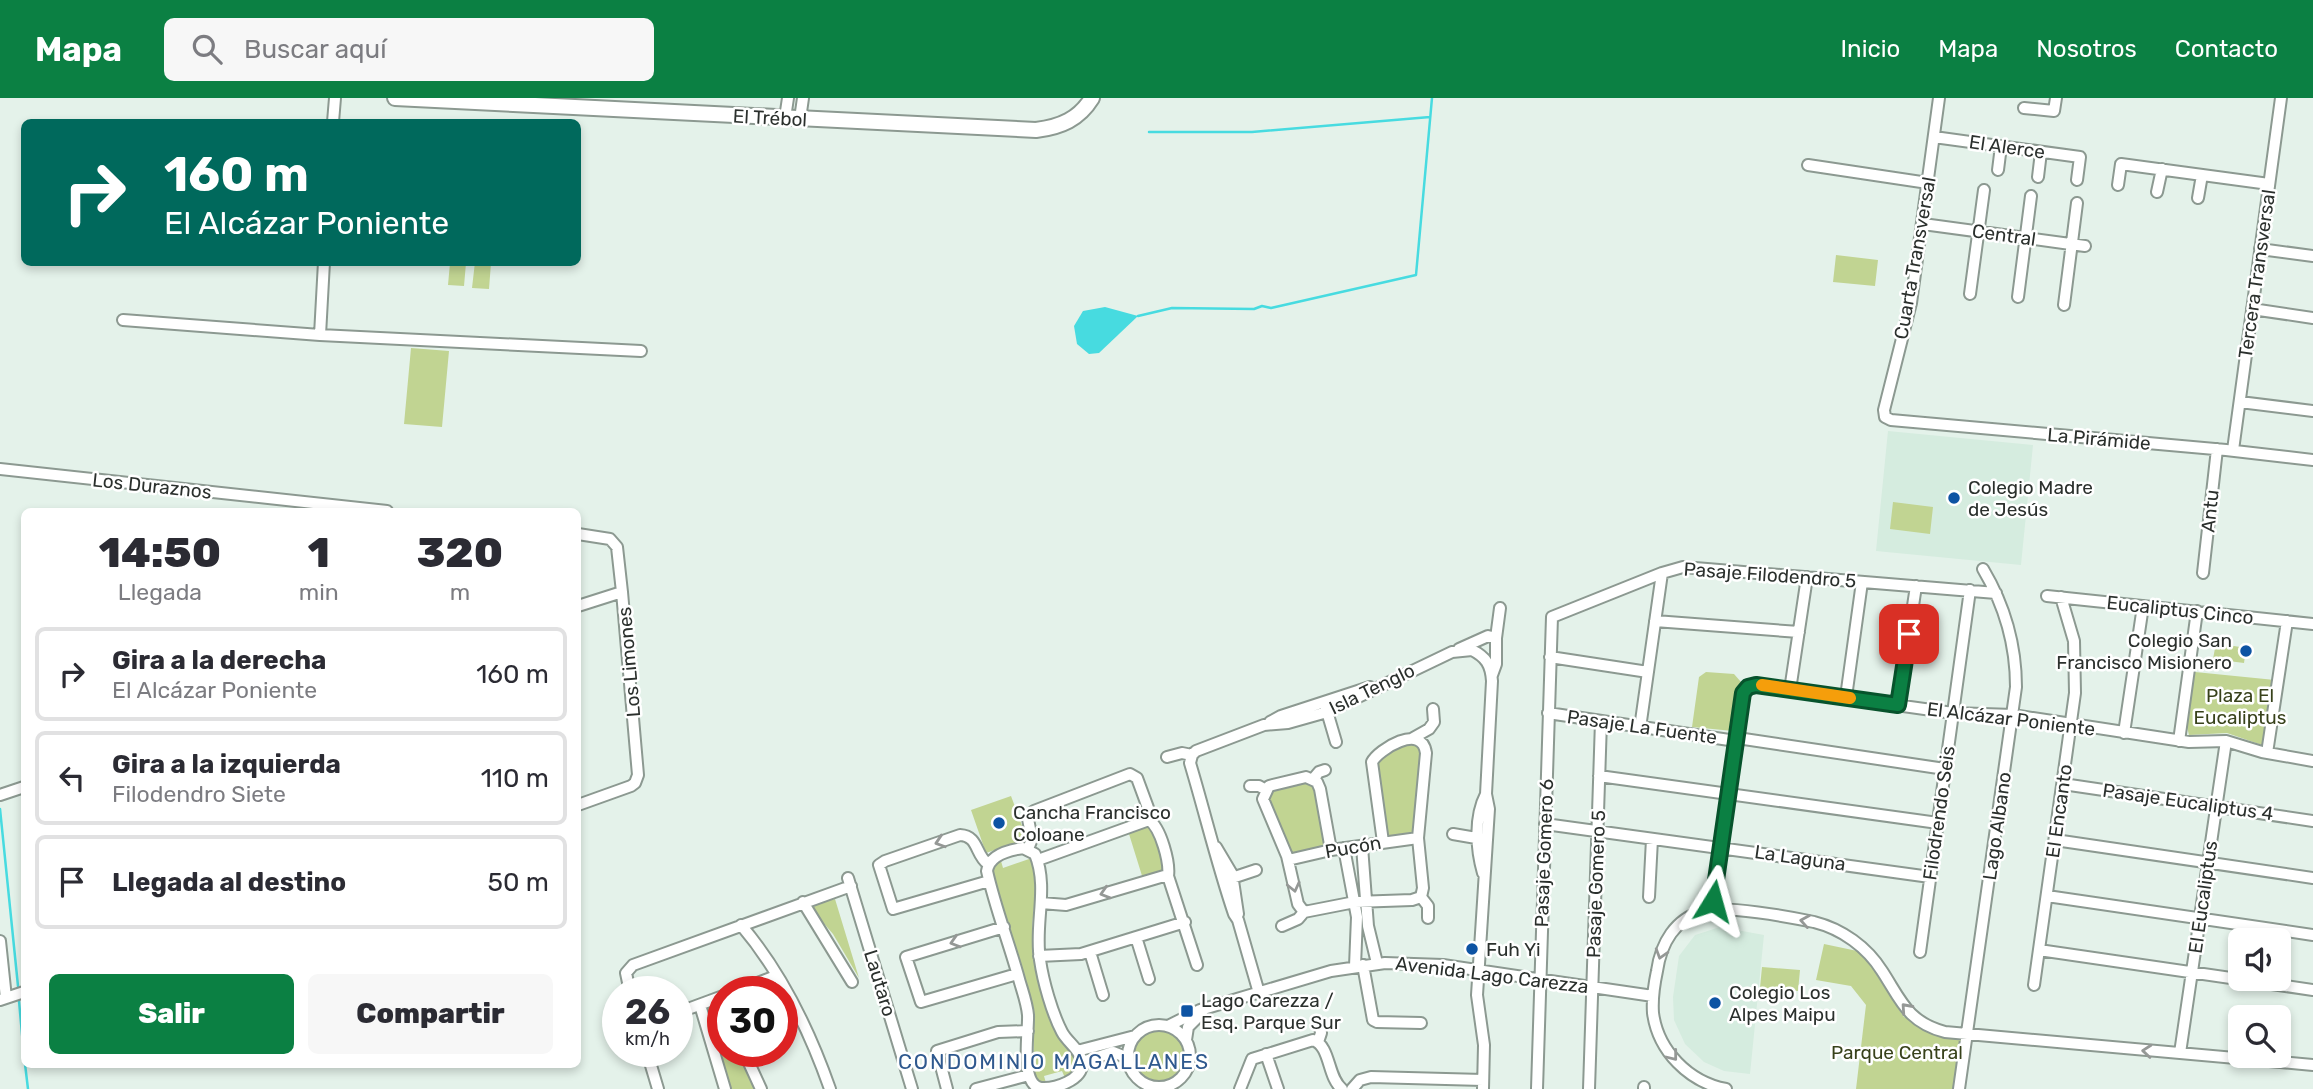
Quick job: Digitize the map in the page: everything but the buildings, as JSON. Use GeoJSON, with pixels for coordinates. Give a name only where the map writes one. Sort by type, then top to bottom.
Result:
{"type":"FeatureCollection","features":[{"type":"Feature","properties":{"kind":"main road","name":"El Trébol"},"geometry":{"type":"LineString","coordinates":[[395,98],[638,105],[800,119],[1036,130],[1066,123],[1083,110],[1092,98]]}},
{"type":"Feature","properties":{"kind":"street"},"geometry":{"type":"LineString","coordinates":[[333,119],[335,98]]}},
{"type":"Feature","properties":{"kind":"street"},"geometry":{"type":"LineString","coordinates":[[785,118],[788,98]]}},
{"type":"Feature","properties":{"kind":"street"},"geometry":{"type":"LineString","coordinates":[[800,119],[803,98]]}},
{"type":"Feature","properties":{"kind":"street","name":"Cuarta Transversal"},"geometry":{"type":"LineString","coordinates":[[1885,417],[1884,410],[1911,303],[1939,98]]}},
{"type":"Feature","properties":{"kind":"street"},"geometry":{"type":"LineString","coordinates":[[2024,108],[2054,111],[2056,98]]}},
{"type":"Feature","properties":{"kind":"street","name":"Tercera Transversal"},"geometry":{"type":"LineString","coordinates":[[2233,450],[2281,98]]}},
{"type":"Feature","properties":{"kind":"street","name":"El Alerce"},"geometry":{"type":"LineString","coordinates":[[1934,137],[2080,157],[2077,180]]}},
{"type":"Feature","properties":{"kind":"street"},"geometry":{"type":"LineString","coordinates":[[1998,170],[2001,146]]}},
{"type":"Feature","properties":{"kind":"street"},"geometry":{"type":"LineString","coordinates":[[2038,177],[2041,152]]}},
{"type":"Feature","properties":{"kind":"street"},"geometry":{"type":"LineString","coordinates":[[2118,185],[2121,164],[2269,184]]}},
{"type":"Feature","properties":{"kind":"street"},"geometry":{"type":"LineString","coordinates":[[1808,166],[1928,183]]}},
{"type":"Feature","properties":{"kind":"street"},"geometry":{"type":"LineString","coordinates":[[2157,192],[2162,169]]}},
{"type":"Feature","properties":{"kind":"street"},"geometry":{"type":"LineString","coordinates":[[2198,198],[2202,174]]}},
{"type":"Feature","properties":{"kind":"street"},"geometry":{"type":"LineString","coordinates":[[1970,294],[1984,190]]}},
{"type":"Feature","properties":{"kind":"street"},"geometry":{"type":"LineString","coordinates":[[2018,297],[2031,196]]}},
{"type":"Feature","properties":{"kind":"street"},"geometry":{"type":"LineString","coordinates":[[2064,305],[2077,203]]}},
{"type":"Feature","properties":{"kind":"street","name":"Central"},"geometry":{"type":"LineString","coordinates":[[1923,224],[2085,246]]}},
{"type":"Feature","properties":{"kind":"street"},"geometry":{"type":"LineString","coordinates":[[2260,249],[2313,256]]}},
{"type":"Feature","properties":{"kind":"street"},"geometry":{"type":"LineString","coordinates":[[320,335],[324,266]]}},
{"type":"Feature","properties":{"kind":"street"},"geometry":{"type":"LineString","coordinates":[[2252,309],[2313,318]]}},
{"type":"Feature","properties":{"kind":"street"},"geometry":{"type":"LineString","coordinates":[[123,320],[320,335],[640,351]]}},
{"type":"Feature","properties":{"kind":"street"},"geometry":{"type":"LineString","coordinates":[[2239,402],[2313,411]]}},
{"type":"Feature","properties":{"kind":"street","name":"La Pirámide"},"geometry":{"type":"LineString","coordinates":[[1885,417],[1891,420],[2233,450],[2313,460]]}},
{"type":"Feature","properties":{"kind":"street","name":"Antu"},"geometry":{"type":"LineString","coordinates":[[2203,573],[2217,449]]}},
{"type":"Feature","properties":{"kind":"street","name":"Los Duraznos"},"geometry":{"type":"LineString","coordinates":[[0,469],[359,508]]}},
{"type":"Feature","properties":{"kind":"street","name":"Los Limones"},"geometry":{"type":"LineString","coordinates":[[581,534],[615,542],[638,775],[635,783],[581,804]]}},
{"type":"Feature","properties":{"kind":"street","name":"Pasaje Filodendro 5"},"geometry":{"type":"LineString","coordinates":[[1552,617],[1683,567],[1996,593]]}},
{"type":"Feature","properties":{"kind":"street","name":"Lago Albano"},"geometry":{"type":"LineString","coordinates":[[1959,1089],[2016,687],[2010,629],[1983,569]]}},
{"type":"Feature","properties":{"kind":"street"},"geometry":{"type":"LineString","coordinates":[[1640,728],[1662,573]]}},
{"type":"Feature","properties":{"kind":"street"},"geometry":{"type":"LineString","coordinates":[[1790,690],[1807,577]]}},
{"type":"Feature","properties":{"kind":"street"},"geometry":{"type":"LineString","coordinates":[[1846,697],[1862,582]]}},
{"type":"Feature","properties":{"kind":"street"},"geometry":{"type":"LineString","coordinates":[[1898,705],[1916,586]]}},
{"type":"Feature","properties":{"kind":"street","name":"Filodrendo Seis"},"geometry":{"type":"LineString","coordinates":[[1920,952],[1970,590]]}},
{"type":"Feature","properties":{"kind":"street"},"geometry":{"type":"LineString","coordinates":[[581,605],[622,592]]}},
{"type":"Feature","properties":{"kind":"street","name":"Eucaliptus Cinco"},"geometry":{"type":"LineString","coordinates":[[2047,596],[2313,624]]}},
{"type":"Feature","properties":{"kind":"street","name":"El Encanto"},"geometry":{"type":"LineString","coordinates":[[2034,985],[2072,724],[2075,686],[2070,623],[2060,597]]}},
{"type":"Feature","properties":{"kind":"street"},"geometry":{"type":"LineString","coordinates":[[2124,733],[2143,606]]}},
{"type":"Feature","properties":{"kind":"street"},"geometry":{"type":"LineString","coordinates":[[1352,1089],[1360,1080],[1371,1077],[1483,1085],[1484,1045],[1477,995],[1483,931],[1482,803],[1486,794],[1492,675],[1496,664],[1500,608]]}},
{"type":"Feature","properties":{"kind":"street"},"geometry":{"type":"LineString","coordinates":[[2179,741],[2197,611]]}},
{"type":"Feature","properties":{"kind":"street","name":"Pasaje Gomero 6"},"geometry":{"type":"LineString","coordinates":[[1536,1089],[1552,617]]}},
{"type":"Feature","properties":{"kind":"street"},"geometry":{"type":"LineString","coordinates":[[1655,621],[1799,632]]}},
{"type":"Feature","properties":{"kind":"street"},"geometry":{"type":"LineString","coordinates":[[2267,753],[2287,621]]}},
{"type":"Feature","properties":{"kind":"street","name":"Isla Tenglo"},"geometry":{"type":"LineString","coordinates":[[1191,759],[1196,751],[1281,716],[1349,704],[1381,685],[1488,636],[1496,638]]}},
{"type":"Feature","properties":{"kind":"street"},"geometry":{"type":"LineString","coordinates":[[1458,650],[1472,650],[1480,654],[1487,661],[1492,675]]}},
{"type":"Feature","properties":{"kind":"street"},"geometry":{"type":"LineString","coordinates":[[1550,657],[1648,672]]}},
{"type":"Feature","properties":{"kind":"street","name":"El Alcázar Poniente"},"geometry":{"type":"LineString","coordinates":[[1736,741],[1743,693],[1748,687],[1756,685],[1953,713],[2013,715],[2179,741],[2226,741],[2267,753],[2313,761]]}},
{"type":"Feature","properties":{"kind":"street"},"geometry":{"type":"LineString","coordinates":[[1326,707],[1336,742]]}},
{"type":"Feature","properties":{"kind":"street"},"geometry":{"type":"LineString","coordinates":[[1383,842],[1367,763],[1429,729],[1435,719],[1433,709]]}},
{"type":"Feature","properties":{"kind":"street","name":"Pasaje La Fuente"},"geometry":{"type":"LineString","coordinates":[[1548,713],[1736,741],[1744,738],[1945,769]]}},
{"type":"Feature","properties":{"kind":"street","name":"Pasaje Gomero 5"},"geometry":{"type":"LineString","coordinates":[[1589,1089],[1601,721]]}},
{"type":"Feature","properties":{"kind":"street"},"geometry":{"type":"LineString","coordinates":[[1421,897],[1423,888],[1418,838],[1429,729]]}},
{"type":"Feature","properties":{"kind":"street"},"geometry":{"type":"LineString","coordinates":[[1413,738],[1421,741],[1426,749]]}},
{"type":"Feature","properties":{"kind":"street"},"geometry":{"type":"LineString","coordinates":[[1712,909],[1736,741]]}},
{"type":"Feature","properties":{"kind":"street","name":"El Eucaliptus"},"geometry":{"type":"LineString","coordinates":[[2180,1054],[2226,741]]}},
{"type":"Feature","properties":{"kind":"street"},"geometry":{"type":"LineString","coordinates":[[1167,757],[1182,753],[1191,759],[1259,993]]}},
{"type":"Feature","properties":{"kind":"street"},"geometry":{"type":"LineString","coordinates":[[1313,779],[1325,770]]}},
{"type":"Feature","properties":{"kind":"street"},"geometry":{"type":"LineString","coordinates":[[1028,849],[1031,839],[1027,821],[1034,811],[1129,775],[1134,775],[1151,816],[1149,820]]}},
{"type":"Feature","properties":{"kind":"street"},"geometry":{"type":"LineString","coordinates":[[1599,776],[1938,822]]}},
{"type":"Feature","properties":{"kind":"street"},"geometry":{"type":"LineString","coordinates":[[1304,912],[1298,904],[1288,860],[1263,799],[1266,790],[1273,784],[1306,777],[1313,779],[1320,789],[1331,850]]}},
{"type":"Feature","properties":{"kind":"street","name":"Pasaje Eucaliptus 4"},"geometry":{"type":"LineString","coordinates":[[2063,784],[2313,821]]}},
{"type":"Feature","properties":{"kind":"street"},"geometry":{"type":"LineString","coordinates":[[1250,786],[1259,786],[1266,790]]}},
{"type":"Feature","properties":{"kind":"street"},"geometry":{"type":"LineString","coordinates":[[0,795],[21,788]]}},
{"type":"Feature","properties":{"kind":"street"},"geometry":{"type":"LineString","coordinates":[[1038,860],[1149,820],[1156,824],[1169,867],[1168,876],[1197,965]]}},
{"type":"Feature","properties":{"kind":"street","name":"La Laguna"},"geometry":{"type":"LineString","coordinates":[[1545,824],[1930,877]]}},
{"type":"Feature","properties":{"kind":"street"},"geometry":{"type":"LineString","coordinates":[[1453,834],[1482,839]]}},
{"type":"Feature","properties":{"kind":"street"},"geometry":{"type":"LineString","coordinates":[[989,881],[893,908],[879,865],[885,860],[960,835],[971,837],[975,841],[981,858],[988,864],[989,881],[1027,1012],[1032,1083]]}},
{"type":"Feature","properties":{"kind":"street","name":"Pucón"},"geometry":{"type":"LineString","coordinates":[[1288,860],[1331,850],[1418,838]]}},
{"type":"Feature","properties":{"kind":"street"},"geometry":{"type":"LineString","coordinates":[[1648,897],[1651,839]]}},
{"type":"Feature","properties":{"kind":"street"},"geometry":{"type":"LineString","coordinates":[[2055,841],[2313,878]]}},
{"type":"Feature","properties":{"kind":"street"},"geometry":{"type":"LineString","coordinates":[[1362,846],[1357,938],[1359,965],[1373,1020],[1421,1023]]}},
{"type":"Feature","properties":{"kind":"street"},"geometry":{"type":"LineString","coordinates":[[975,1089],[1032,1083],[1047,1088],[1076,1084],[1080,1071],[1079,1056],[1060,1028],[1039,956],[1038,927],[1041,904],[1038,860],[1028,849],[1020,848],[995,857],[988,864]]}},
{"type":"Feature","properties":{"kind":"street"},"geometry":{"type":"LineString","coordinates":[[1345,848],[1377,963]]}},
{"type":"Feature","properties":{"kind":"street"},"geometry":{"type":"LineString","coordinates":[[1228,879],[1256,870]]}},
{"type":"Feature","properties":{"kind":"street"},"geometry":{"type":"LineString","coordinates":[[1041,904],[1066,905],[1168,876]]}},
{"type":"Feature","properties":{"kind":"street","name":"Lautaro"},"geometry":{"type":"LineString","coordinates":[[803,902],[849,882],[912,1089]]}},
{"type":"Feature","properties":{"kind":"street"},"geometry":{"type":"LineString","coordinates":[[2047,896],[2313,935]]}},
{"type":"Feature","properties":{"kind":"street"},"geometry":{"type":"LineString","coordinates":[[1282,926],[1298,919],[1304,912],[1360,902],[1412,900],[1421,897]]}},
{"type":"Feature","properties":{"kind":"street"},"geometry":{"type":"LineString","coordinates":[[1421,897],[1428,906],[1428,918]]}},
{"type":"Feature","properties":{"kind":"street"},"geometry":{"type":"LineString","coordinates":[[625,976],[633,965],[803,902],[852,982]]}},
{"type":"Feature","properties":{"kind":"street"},"geometry":{"type":"LineString","coordinates":[[1726,1089],[1700,1085],[1679,1064],[1662,1041],[1655,1023],[1653,996],[1660,953],[1670,934],[1689,917],[1712,909],[1813,922],[1840,932],[1860,945],[1874,960],[1898,1000],[1910,1014],[1933,1028],[1966,1034],[2313,1065]]}},
{"type":"Feature","properties":{"kind":"street"},"geometry":{"type":"LineString","coordinates":[[1039,956],[1090,951],[1185,922]]}},
{"type":"Feature","properties":{"kind":"street"},"geometry":{"type":"LineString","coordinates":[[741,925],[776,976]]}},
{"type":"Feature","properties":{"kind":"street"},"geometry":{"type":"LineString","coordinates":[[1003,928],[906,957],[921,1002],[1017,974]]}},
{"type":"Feature","properties":{"kind":"street"},"geometry":{"type":"LineString","coordinates":[[1136,937],[1149,979]]}},
{"type":"Feature","properties":{"kind":"street"},"geometry":{"type":"LineString","coordinates":[[0,941],[3,999],[21,993]]}},
{"type":"Feature","properties":{"kind":"street"},"geometry":{"type":"LineString","coordinates":[[2039,950],[2313,990]]}},
{"type":"Feature","properties":{"kind":"street"},"geometry":{"type":"LineString","coordinates":[[1090,951],[1103,995]]}},
{"type":"Feature","properties":{"kind":"street","name":"Avenida Lago Carezza"},"geometry":{"type":"LineString","coordinates":[[1168,1026],[1210,1008],[1259,993],[1359,965],[1377,963],[1422,963],[1653,996]]}},
{"type":"Feature","properties":{"kind":"street"},"geometry":{"type":"LineString","coordinates":[[693,1007],[707,1002]]}},
{"type":"Feature","properties":{"kind":"street"},"geometry":{"type":"LineString","coordinates":[[700,1005],[725,1089]]}},
{"type":"Feature","properties":{"kind":"street"},"geometry":{"type":"LineString","coordinates":[[1131,1070],[1146,1084],[1165,1088],[1179,1080],[1188,1067],[1188,1027],[1210,1008]]}},
{"type":"Feature","properties":{"kind":"street"},"geometry":{"type":"LineString","coordinates":[[798,1016],[810,1038],[830,1089]]}},
{"type":"Feature","properties":{"kind":"street"},"geometry":{"type":"LineString","coordinates":[[1318,1042],[1320,1023]]}},
{"type":"Feature","properties":{"kind":"street"},"geometry":{"type":"LineString","coordinates":[[1079,1056],[1135,1036],[1148,1027],[1168,1026],[1177,1030],[1186,1040]]}},
{"type":"Feature","properties":{"kind":"street"},"geometry":{"type":"LineString","coordinates":[[947,1089],[937,1051],[998,1032],[1028,1031]]}},
{"type":"Feature","properties":{"kind":"street"},"geometry":{"type":"LineString","coordinates":[[1135,1036],[1129,1046],[1128,1058],[1137,1089]]}},
{"type":"Feature","properties":{"kind":"street"},"geometry":{"type":"LineString","coordinates":[[1240,1089],[1250,1062],[1266,1054],[1313,1040],[1323,1048],[1334,1081],[1342,1089]]}},
{"type":"Feature","properties":{"kind":"street"},"geometry":{"type":"LineString","coordinates":[[1079,1056],[1113,1052],[1128,1058]]}},
{"type":"Feature","properties":{"kind":"street"},"geometry":{"type":"LineString","coordinates":[[1266,1054],[1278,1089]]}},
{"type":"Feature","properties":{"kind":"street"},"geometry":{"type":"LineString","coordinates":[[651,1067],[658,1089]]}},
{"type":"Feature","properties":{"kind":"street"},"geometry":{"type":"LineString","coordinates":[[751,1067],[761,1089]]}},
{"type":"Feature","properties":{"kind":"shaded area","name":"Colegio Madre de Jesús"},"geometry":{"type":"Polygon","coordinates":[[[1888,431],[2033,445],[2021,565],[1876,551],[1888,431]]]}},
{"type":"Feature","properties":{"kind":"shaded area","name":"Colegio Los Alpes Maipu"},"geometry":{"type":"Polygon","coordinates":[[[1720,927],[1764,935],[1750,1074],[1724,1071],[1704,1062],[1685,1044],[1674,1020],[1673,997],[1679,956],[1695,935],[1720,927]]]}},
{"type":"Feature","properties":{"kind":"green space"},"geometry":{"type":"Polygon","coordinates":[[[1836,255],[1878,260],[1875,286],[1833,282],[1836,255]]]}},
{"type":"Feature","properties":{"kind":"green space"},"geometry":{"type":"Polygon","coordinates":[[[450,266],[466,266],[464,286],[448,285],[450,266]]]}},
{"type":"Feature","properties":{"kind":"green space"},"geometry":{"type":"Polygon","coordinates":[[[475,266],[491,266],[489,289],[472,288],[475,266]]]}},
{"type":"Feature","properties":{"kind":"green space"},"geometry":{"type":"Polygon","coordinates":[[[411,348],[449,351],[442,427],[404,424],[411,348]]]}},
{"type":"Feature","properties":{"kind":"green space"},"geometry":{"type":"Polygon","coordinates":[[[1893,502],[1933,507],[1930,534],[1890,529],[1893,502]]]}},
{"type":"Feature","properties":{"kind":"green space"},"geometry":{"type":"Polygon","coordinates":[[[2216,643],[2246,648],[2244,663],[2213,659],[2216,643]]]}},
{"type":"Feature","properties":{"kind":"green space"},"geometry":{"type":"Polygon","coordinates":[[[1706,672],[1734,674],[1741,682],[1733,731],[1692,727],[1699,677],[1706,672]]]}},
{"type":"Feature","properties":{"kind":"green space","name":"Plaza El Eucaliptus"},"geometry":{"type":"Polygon","coordinates":[[[2195,672],[2275,680],[2265,741],[2262,745],[2227,733],[2189,735],[2187,727],[2195,672]]]}},
{"type":"Feature","properties":{"kind":"green space"},"geometry":{"type":"Polygon","coordinates":[[[1410,741],[1422,749],[1415,829],[1413,832],[1387,836],[1374,760],[1410,741]]]}},
{"type":"Feature","properties":{"kind":"green space"},"geometry":{"type":"Polygon","coordinates":[[[1309,782],[1316,789],[1326,846],[1293,854],[1269,798],[1270,792],[1276,788],[1309,782]]]}},
{"type":"Feature","properties":{"kind":"green space"},"geometry":{"type":"Polygon","coordinates":[[[1011,796],[1027,839],[986,853],[971,810],[1011,796]]]}},
{"type":"Feature","properties":{"kind":"green space"},"geometry":{"type":"Polygon","coordinates":[[[1151,823],[1155,826],[1165,872],[1143,879],[1129,834],[1131,830],[1151,823]]]}},
{"type":"Feature","properties":{"kind":"green space"},"geometry":{"type":"Polygon","coordinates":[[[1032,858],[1035,886],[1032,941],[1036,967],[1054,1028],[1076,1060],[1073,1072],[1065,1078],[1062,1071],[1044,1076],[1046,1083],[1036,1080],[1034,1075],[1033,1008],[992,873],[992,867],[1001,861],[1003,868],[1032,858]]]}},
{"type":"Feature","properties":{"kind":"green space"},"geometry":{"type":"Polygon","coordinates":[[[835,899],[859,978],[833,934],[809,906],[835,899]]]}},
{"type":"Feature","properties":{"kind":"green space","name":"Parque Central"},"geometry":{"type":"Polygon","coordinates":[[[1824,944],[1862,952],[1904,1017],[1938,1033],[1962,1037],[1953,1089],[1856,1089],[1866,1005],[1851,986],[1816,980],[1824,944]]]}},
{"type":"Feature","properties":{"kind":"green space"},"geometry":{"type":"Polygon","coordinates":[[[1762,967],[1800,970],[1798,991],[1760,988],[1762,967]]]}},
{"type":"Feature","properties":{"kind":"green space"},"geometry":{"type":"Polygon","coordinates":[[[1159,1030],[1178,1037],[1185,1056],[1178,1075],[1159,1082],[1140,1075],[1133,1056],[1140,1037],[1159,1030]]]}},
{"type":"Feature","properties":{"kind":"green space"},"geometry":{"type":"Polygon","coordinates":[[[724,1067],[745,1067],[756,1089],[731,1089],[724,1067]]]}},
{"type":"Feature","properties":{"kind":"water"},"geometry":{"type":"Polygon","coordinates":[[[1105,307],[1138,316],[1099,353],[1089,354],[1077,344],[1074,326],[1083,311],[1105,307]]]}},
{"type":"Feature","properties":{"kind":"waterway"},"geometry":{"type":"LineString","coordinates":[[1138,316],[1172,308],[1271,308],[1416,275],[1432,98]]}},
{"type":"Feature","properties":{"kind":"waterway"},"geometry":{"type":"LineString","coordinates":[[1149,132],[1252,132],[1430,117]]}},
{"type":"Feature","properties":{"kind":"waterway"},"geometry":{"type":"LineString","coordinates":[[0,809],[18,986]]}},
{"type":"Feature","properties":{"kind":"waterway"},"geometry":{"type":"LineString","coordinates":[[19,1001],[21,1023]]}},
{"type":"Feature","properties":{"kind":"waterway"},"geometry":{"type":"LineString","coordinates":[[25,1068],[28,1089]]}},
{"type":"Feature","properties":{"kind":"slow traffic"},"geometry":{"type":"LineString","coordinates":[[1762,685],[1850,698]]}},
{"type":"Feature","properties":{"kind":"place","name":"Colegio Madre de Jesús"},"geometry":{"type":"Point","coordinates":[1954,498]}},
{"type":"Feature","properties":{"kind":"place","name":"Colegio San Francisco Misionero"},"geometry":{"type":"Point","coordinates":[2246,651]}},
{"type":"Feature","properties":{"kind":"place","name":"Cancha Francisco Coloane"},"geometry":{"type":"Point","coordinates":[999,823]}},
{"type":"Feature","properties":{"kind":"place","name":"Fuh Yi"},"geometry":{"type":"Point","coordinates":[1472,949]}},
{"type":"Feature","properties":{"kind":"place","name":"Colegio Los Alpes Maipu"},"geometry":{"type":"Point","coordinates":[1715,1003]}},
{"type":"Feature","properties":{"kind":"place","name":"Lago Carezza / Esq. Parque Sur"},"geometry":{"type":"Point","coordinates":[1187,1011]}},
{"type":"Feature","properties":{"kind":"district","name":"CONDOMINIO MAGALLANES"},"geometry":{"type":"Point","coordinates":[1054,1061]}},
{"type":"Feature","properties":{"kind":"route"},"geometry":{"type":"LineString","coordinates":[[1713,901],[1745,689],[1756,685],[1898,705],[1909,634]]}}]}
